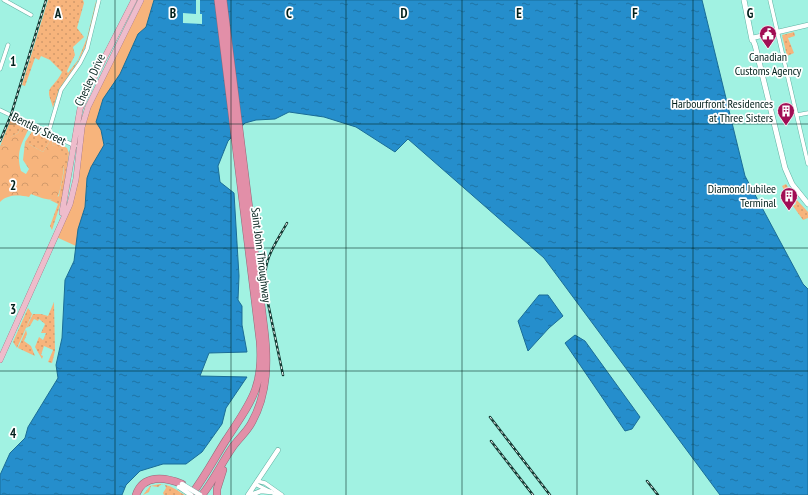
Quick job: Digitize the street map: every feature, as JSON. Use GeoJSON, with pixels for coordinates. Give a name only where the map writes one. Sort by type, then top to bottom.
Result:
{"type":"FeatureCollection","features":[{"type":"Feature","properties":{"kind":"highway","name":"Saint John Throughway"},"geometry":{"type":"LineString","coordinates":[[190,495],[197,487],[247,410],[264,364],[218,0]]}},
{"type":"Feature","properties":{"kind":"highway","name":"Saint John Throughway"},"geometry":{"type":"LineString","coordinates":[[200,495],[216,476],[232,447],[247,430],[257,412],[264,387],[264,328],[223,0]]}},
{"type":"Feature","properties":{"kind":"highway","name":"Saint John Throughway"},"geometry":{"type":"LineString","coordinates":[[200,495],[230,446],[251,418],[264,387]]}},
{"type":"Feature","properties":{"kind":"highway"},"geometry":{"type":"LineString","coordinates":[[217,495],[219,483],[227,460],[247,430]]}},
{"type":"Feature","properties":{"kind":"highway"},"geometry":{"type":"LineString","coordinates":[[136,495],[140,487],[154,478],[171,480],[180,486]]}},
{"type":"Feature","properties":{"kind":"highway"},"geometry":{"type":"LineString","coordinates":[[140,495],[146,487],[153,483],[167,483],[180,486]]}},
{"type":"Feature","properties":{"kind":"highway"},"geometry":{"type":"LineString","coordinates":[[219,483],[221,495]]}},
{"type":"Feature","properties":{"kind":"main road","name":"Chesley Drive"},"geometry":{"type":"LineString","coordinates":[[0,360],[61,220],[70,204],[85,117],[94,85],[134,0]]}},
{"type":"Feature","properties":{"kind":"main road","name":"Chesley Drive"},"geometry":{"type":"LineString","coordinates":[[61,220],[69,182],[73,145],[80,109],[141,0]]}},
{"type":"Feature","properties":{"kind":"main road"},"geometry":{"type":"LineString","coordinates":[[744,0],[752,38],[752,46],[758,62],[785,168],[792,184],[808,204]]}},
{"type":"Feature","properties":{"kind":"street"},"geometry":{"type":"LineString","coordinates":[[4,0],[31,15]]}},
{"type":"Feature","properties":{"kind":"street"},"geometry":{"type":"LineString","coordinates":[[48,134],[62,89],[80,64],[87,49],[99,0]]}},
{"type":"Feature","properties":{"kind":"street"},"geometry":{"type":"LineString","coordinates":[[770,0],[808,164]]}},
{"type":"Feature","properties":{"kind":"street"},"geometry":{"type":"LineString","coordinates":[[752,38],[808,25]]}},
{"type":"Feature","properties":{"kind":"street"},"geometry":{"type":"LineString","coordinates":[[0,69],[8,45]]}},
{"type":"Feature","properties":{"kind":"street","name":"Bentley Street"},"geometry":{"type":"LineString","coordinates":[[0,110],[48,134],[73,145],[80,146]]}},
{"type":"Feature","properties":{"kind":"street"},"geometry":{"type":"LineString","coordinates":[[796,115],[808,113]]}},
{"type":"Feature","properties":{"kind":"street"},"geometry":{"type":"LineString","coordinates":[[250,495],[256,483],[278,450]]}},
{"type":"Feature","properties":{"kind":"street"},"geometry":{"type":"LineString","coordinates":[[256,483],[277,495]]}},
{"type":"Feature","properties":{"kind":"street"},"geometry":{"type":"LineString","coordinates":[[256,483],[265,483],[282,495]]}},
{"type":"Feature","properties":{"kind":"street"},"geometry":{"type":"LineString","coordinates":[[180,486],[200,495]]}},
{"type":"Feature","properties":{"kind":"street"},"geometry":{"type":"LineString","coordinates":[[180,486],[190,495]]}},
{"type":"Feature","properties":{"kind":"street"},"geometry":{"type":"LineString","coordinates":[[250,495],[261,491],[271,492]]}},
{"type":"Feature","properties":{"kind":"green space"},"geometry":{"type":"Polygon","coordinates":[[[48,0],[83,0],[84,3],[77,28],[84,37],[73,47],[75,55],[67,71],[68,73],[78,60],[87,38],[96,1],[93,24],[82,55],[61,89],[53,108],[49,90],[62,72],[50,60],[41,56],[39,60],[35,58],[25,86],[22,85],[48,0]]]}},
{"type":"Feature","properties":{"kind":"green space"},"geometry":{"type":"Polygon","coordinates":[[[141,0],[154,0],[146,27],[138,34],[120,74],[103,99],[96,122],[101,130],[104,145],[87,178],[85,207],[76,246],[54,236],[70,204],[85,117],[141,0]]]}},
{"type":"Feature","properties":{"kind":"green space"},"geometry":{"type":"Polygon","coordinates":[[[794,32],[795,36],[788,38],[794,53],[787,56],[782,35],[794,32]]]}},
{"type":"Feature","properties":{"kind":"green space"},"geometry":{"type":"Polygon","coordinates":[[[11,119],[22,125],[18,133],[5,140],[5,145],[0,146],[11,119]]]}},
{"type":"Feature","properties":{"kind":"green space"},"geometry":{"type":"Polygon","coordinates":[[[22,125],[29,128],[19,154],[21,171],[26,174],[29,169],[23,160],[25,142],[43,152],[51,139],[53,140],[52,145],[58,146],[62,153],[64,160],[63,174],[61,187],[56,199],[47,199],[31,194],[29,197],[10,196],[0,202],[0,146],[5,145],[4,140],[18,133],[22,125]]]}},
{"type":"Feature","properties":{"kind":"green space"},"geometry":{"type":"Polygon","coordinates":[[[33,130],[51,139],[43,152],[25,142],[33,130]]]}},
{"type":"Feature","properties":{"kind":"green space"},"geometry":{"type":"Polygon","coordinates":[[[53,140],[67,148],[69,153],[63,196],[52,230],[50,226],[58,204],[50,200],[59,196],[64,170],[63,158],[56,146],[52,145],[53,140]]]}},
{"type":"Feature","properties":{"kind":"green space"},"geometry":{"type":"Polygon","coordinates":[[[786,184],[795,198],[808,212],[808,218],[803,220],[793,206],[796,204],[795,201],[791,203],[782,186],[786,184]]]}},
{"type":"Feature","properties":{"kind":"green space"},"geometry":{"type":"Polygon","coordinates":[[[54,302],[55,351],[52,363],[48,362],[53,350],[44,346],[41,355],[43,356],[42,359],[35,347],[39,337],[43,340],[46,333],[41,333],[45,324],[39,319],[38,321],[34,319],[30,326],[26,328],[33,314],[48,316],[54,302]]]}},
{"type":"Feature","properties":{"kind":"green space"},"geometry":{"type":"Polygon","coordinates":[[[28,308],[32,314],[17,348],[13,342],[28,308]]]}},
{"type":"Feature","properties":{"kind":"green space"},"geometry":{"type":"Polygon","coordinates":[[[26,330],[27,334],[24,341],[31,346],[35,356],[18,348],[26,330]]]}},
{"type":"Feature","properties":{"kind":"green space"},"geometry":{"type":"Polygon","coordinates":[[[162,484],[158,487],[151,486],[149,492],[143,495],[150,486],[162,484]]]}},
{"type":"Feature","properties":{"kind":"green space"},"geometry":{"type":"Polygon","coordinates":[[[165,485],[167,485],[185,495],[164,495],[163,493],[166,488],[165,485]]]}},
{"type":"Feature","properties":{"kind":"water"},"geometry":{"type":"Polygon","coordinates":[[[154,0],[702,0],[745,176],[803,284],[808,289],[808,495],[720,495],[544,258],[408,139],[395,152],[356,127],[324,117],[289,112],[275,119],[256,120],[245,123],[228,141],[218,166],[220,182],[234,193],[239,276],[238,300],[242,306],[242,325],[247,352],[209,353],[200,376],[247,377],[226,408],[222,424],[202,452],[186,464],[163,464],[140,471],[126,485],[122,495],[0,495],[0,475],[10,453],[25,438],[28,427],[58,378],[56,365],[62,338],[65,280],[74,261],[78,229],[85,207],[87,178],[91,167],[104,145],[101,130],[96,122],[103,99],[120,74],[138,34],[146,27],[154,0]]]}},
{"type":"Feature","properties":{"kind":"water"},"geometry":{"type":"Polygon","coordinates":[[[539,295],[548,295],[563,316],[549,328],[528,351],[518,321],[539,295]]]}},
{"type":"Feature","properties":{"kind":"water"},"geometry":{"type":"Polygon","coordinates":[[[575,335],[585,341],[640,417],[632,429],[625,431],[565,343],[575,335]]]}},
{"type":"Feature","properties":{"kind":"pier"},"geometry":{"type":"Polygon","coordinates":[[[196,0],[200,0],[202,24],[183,23],[183,13],[196,14],[196,0]]]}},
{"type":"Feature","properties":{"kind":"railway"},"geometry":{"type":"LineString","coordinates":[[0,141],[11,115],[46,0]]}},
{"type":"Feature","properties":{"kind":"railway"},"geometry":{"type":"LineString","coordinates":[[283,375],[265,289],[265,279],[267,262],[270,254],[287,223]]}},
{"type":"Feature","properties":{"kind":"railway"},"geometry":{"type":"LineString","coordinates":[[490,417],[550,495]]}},
{"type":"Feature","properties":{"kind":"railway"},"geometry":{"type":"LineString","coordinates":[[491,441],[533,495]]}},
{"type":"Feature","properties":{"kind":"railway"},"geometry":{"type":"LineString","coordinates":[[647,481],[658,495]]}},
{"type":"Feature","properties":{"kind":"place","name":"Canadian Customs Agency"},"geometry":{"type":"Point","coordinates":[768,49]}},
{"type":"Feature","properties":{"kind":"place","name":"Harbourfront Residences at Three Sisters"},"geometry":{"type":"Point","coordinates":[786,126]}},
{"type":"Feature","properties":{"kind":"place","name":"Diamond Jubilee Terminal"},"geometry":{"type":"Point","coordinates":[789,211]}}]}
